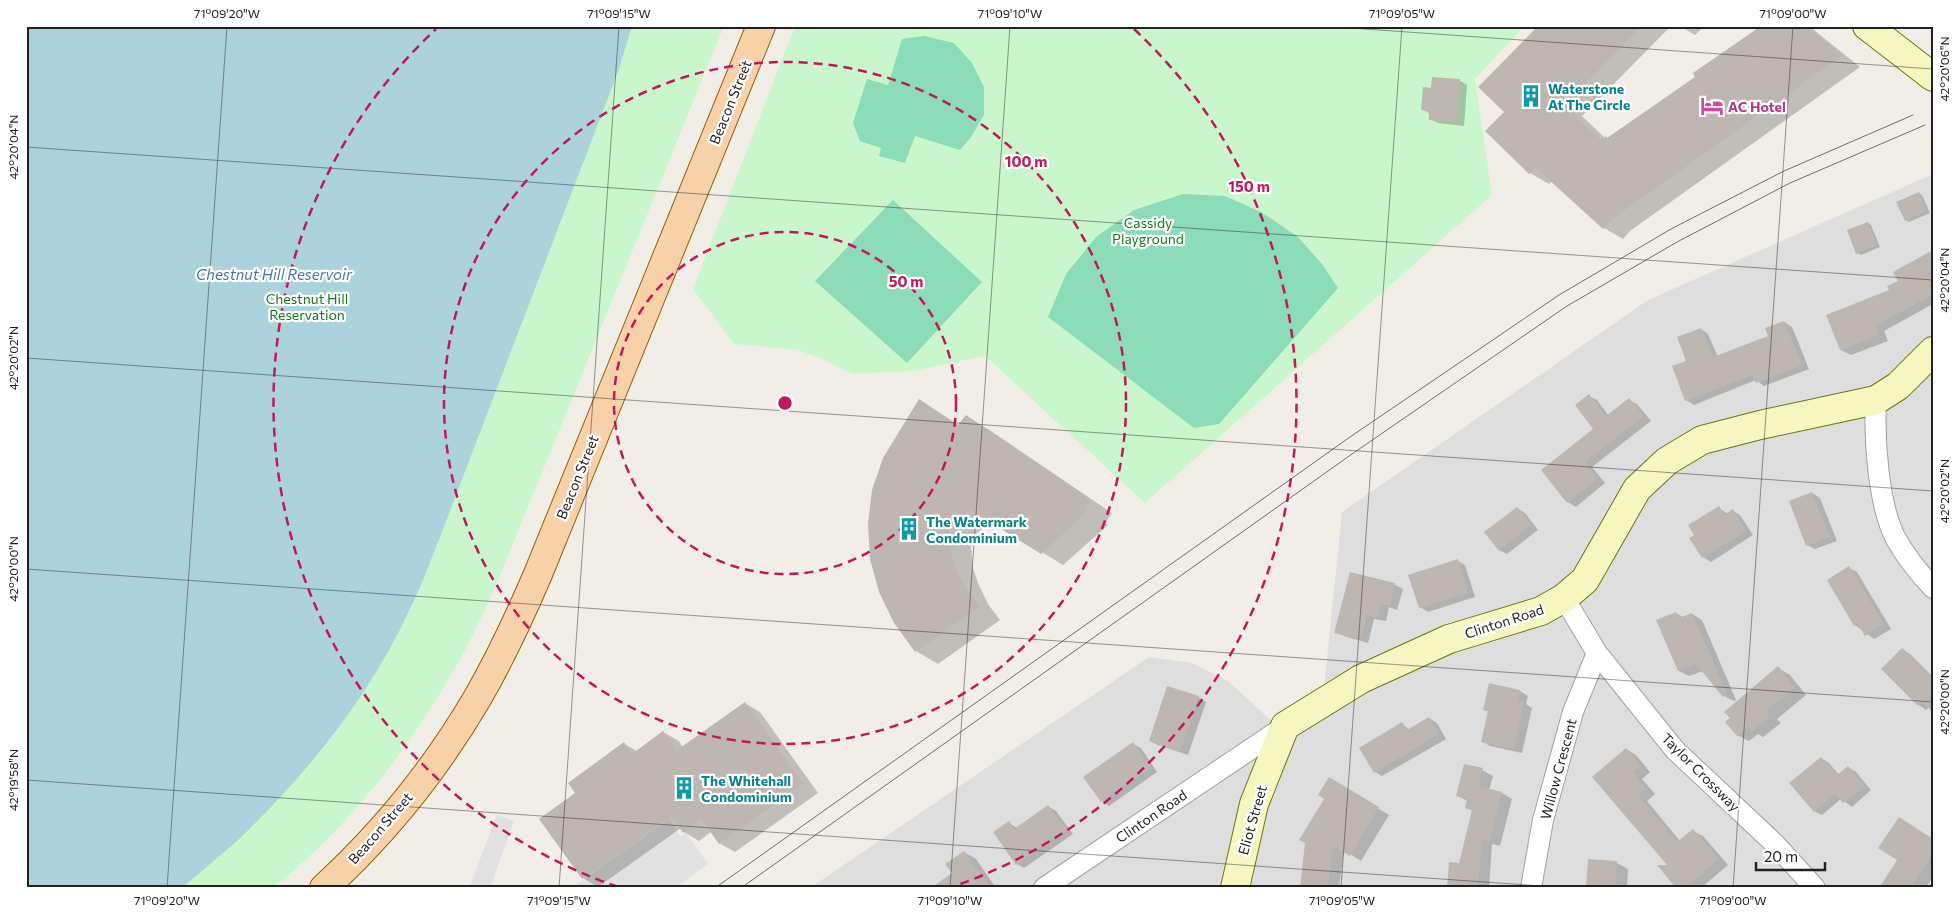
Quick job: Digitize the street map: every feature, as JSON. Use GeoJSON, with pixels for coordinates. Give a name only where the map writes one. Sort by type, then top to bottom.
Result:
{"type":"FeatureCollection","features":[{"type":"Feature","properties":{"kind":"main road","name":"Beacon Street"},"geometry":{"type":"LineString","coordinates":[[324,888],[361,852],[416,787],[456,732],[499,658],[538,574],[761,26]]}},
{"type":"Feature","properties":{"kind":"street"},"geometry":{"type":"LineString","coordinates":[[1867,26],[1933,77]]}},
{"type":"Feature","properties":{"kind":"street","name":"Clinton Road"},"geometry":{"type":"LineString","coordinates":[[1044,888],[1285,726],[1370,675],[1449,639],[1541,611],[1564,598],[1585,580],[1637,489],[1667,461],[1702,440],[1760,425],[1876,400],[1898,386],[1933,351]]}},
{"type":"Feature","properties":{"kind":"street"},"geometry":{"type":"LineString","coordinates":[[1876,400],[1874,422],[1882,495],[1896,537],[1916,569],[1933,588]]}},
{"type":"Feature","properties":{"kind":"street","name":"Taylor Crossway"},"geometry":{"type":"LineString","coordinates":[[1564,598],[1597,653],[1675,750],[1775,844],[1815,888]]}},
{"type":"Feature","properties":{"kind":"street","name":"Willow Crescent"},"geometry":{"type":"LineString","coordinates":[[1531,888],[1543,820],[1573,712],[1597,653]]}},
{"type":"Feature","properties":{"kind":"street","name":"Eliot Street"},"geometry":{"type":"LineString","coordinates":[[1235,888],[1254,804],[1285,726]]}},
{"type":"Feature","properties":{"kind":"shaded area"},"geometry":{"type":"Polygon","coordinates":[[[1933,174],[1933,888],[810,888],[1149,657],[1192,663],[1228,681],[1275,724],[1324,688],[1342,512],[1648,300],[1933,174]]]}},
{"type":"Feature","properties":{"kind":"shaded area"},"geometry":{"type":"Polygon","coordinates":[[[497,815],[514,821],[490,888],[469,888],[497,815]]]}},
{"type":"Feature","properties":{"kind":"shaded area"},"geometry":{"type":"Polygon","coordinates":[[[669,819],[681,837],[686,833],[708,864],[675,888],[572,888],[669,819]]]}},
{"type":"Feature","properties":{"kind":"green space","name":"Chestnut Hill Reservoir"},"geometry":{"type":"Polygon","coordinates":[[[26,26],[724,26],[506,561],[464,651],[412,737],[370,792],[324,843],[273,888],[26,888],[26,26]]]}},
{"type":"Feature","properties":{"kind":"green space","name":"Cassidy Playground"},"geometry":{"type":"Polygon","coordinates":[[[795,26],[1525,26],[1475,79],[1492,195],[1145,503],[985,356],[912,371],[852,374],[825,360],[798,350],[734,344],[693,289],[795,26]]]}},
{"type":"Feature","properties":{"kind":"green space"},"geometry":{"type":"Polygon","coordinates":[[[924,36],[954,43],[972,63],[984,87],[984,115],[971,137],[960,150],[915,136],[905,163],[879,156],[881,148],[860,141],[853,123],[867,79],[888,85],[902,39],[924,36]]]}},
{"type":"Feature","properties":{"kind":"green space"},"geometry":{"type":"Polygon","coordinates":[[[1183,194],[1225,196],[1263,213],[1298,237],[1322,264],[1338,288],[1219,424],[1194,428],[1048,317],[1066,274],[1096,237],[1134,210],[1183,194]]]}},
{"type":"Feature","properties":{"kind":"green space"},"geometry":{"type":"Polygon","coordinates":[[[893,200],[982,282],[907,363],[815,281],[893,200]]]}},
{"type":"Feature","properties":{"kind":"water","name":"Chestnut Hill Reservoir"},"geometry":{"type":"Polygon","coordinates":[[[26,26],[632,26],[619,69],[440,537],[418,593],[393,643],[355,705],[334,734],[287,790],[237,841],[182,888],[26,888],[26,26]]]}},
{"type":"Feature","properties":{"kind":"building"},"geometry":{"type":"Polygon","coordinates":[[[1538,26],[1642,26],[1564,105],[1601,140],[1606,136],[1607,138],[1695,77],[1693,73],[1761,26],[1805,26],[1843,55],[1611,220],[1603,229],[1536,168],[1529,174],[1485,131],[1504,112],[1478,87],[1538,26]]]}},
{"type":"Feature","properties":{"kind":"building"},"geometry":{"type":"Polygon","coordinates":[[[1432,77],[1460,79],[1457,122],[1429,120],[1429,111],[1421,110],[1423,87],[1431,88],[1432,77]]]}},
{"type":"Feature","properties":{"kind":"building"},"geometry":{"type":"Polygon","coordinates":[[[1919,192],[1927,211],[1905,221],[1896,202],[1919,192]]]}},
{"type":"Feature","properties":{"kind":"building"},"geometry":{"type":"Polygon","coordinates":[[[1868,222],[1877,245],[1856,254],[1847,230],[1868,222]]]}},
{"type":"Feature","properties":{"kind":"building"},"geometry":{"type":"Polygon","coordinates":[[[1933,250],[1933,294],[1875,326],[1879,335],[1840,350],[1826,315],[1889,290],[1887,286],[1898,281],[1893,272],[1933,250]]]}},
{"type":"Feature","properties":{"kind":"building"},"geometry":{"type":"Polygon","coordinates":[[[1784,321],[1802,365],[1756,383],[1752,375],[1685,401],[1672,366],[1686,361],[1677,337],[1701,328],[1713,357],[1768,336],[1765,328],[1784,321]]]}},
{"type":"Feature","properties":{"kind":"building"},"geometry":{"type":"Polygon","coordinates":[[[1589,394],[1606,416],[1629,398],[1644,416],[1585,462],[1598,479],[1567,503],[1541,470],[1593,429],[1575,405],[1589,394]]]}},
{"type":"Feature","properties":{"kind":"building","name":"The Watermark Condominium"},"geometry":{"type":"Polygon","coordinates":[[[919,399],[958,425],[966,415],[1091,500],[1084,510],[1087,512],[1041,554],[971,510],[949,526],[952,555],[956,570],[967,590],[980,607],[915,652],[894,623],[879,592],[870,559],[868,524],[872,490],[883,458],[919,399]]]}},
{"type":"Feature","properties":{"kind":"building"},"geometry":{"type":"Polygon","coordinates":[[[1812,492],[1830,537],[1806,546],[1789,501],[1812,492]]]}},
{"type":"Feature","properties":{"kind":"building"},"geometry":{"type":"Polygon","coordinates":[[[1719,506],[1724,515],[1733,509],[1746,531],[1702,558],[1689,538],[1694,535],[1688,525],[1719,506]]]}},
{"type":"Feature","properties":{"kind":"building"},"geometry":{"type":"Polygon","coordinates":[[[1517,507],[1531,525],[1499,551],[1484,532],[1517,507]]]}},
{"type":"Feature","properties":{"kind":"building"},"geometry":{"type":"Polygon","coordinates":[[[1458,559],[1468,593],[1419,608],[1408,575],[1458,559]]]}},
{"type":"Feature","properties":{"kind":"building"},"geometry":{"type":"Polygon","coordinates":[[[1849,566],[1884,624],[1865,636],[1858,624],[1854,626],[1827,580],[1849,566]]]}},
{"type":"Feature","properties":{"kind":"building"},"geometry":{"type":"Polygon","coordinates":[[[1350,572],[1395,583],[1390,606],[1381,604],[1378,618],[1367,615],[1361,639],[1334,633],[1350,572]]]}},
{"type":"Feature","properties":{"kind":"building"},"geometry":{"type":"Polygon","coordinates":[[[1676,612],[1679,618],[1692,613],[1727,694],[1723,697],[1696,664],[1678,671],[1656,620],[1676,612]]]}},
{"type":"Feature","properties":{"kind":"building"},"geometry":{"type":"Polygon","coordinates":[[[1902,648],[1933,679],[1933,712],[1922,702],[1918,706],[1881,669],[1902,648]]]}},
{"type":"Feature","properties":{"kind":"building"},"geometry":{"type":"Polygon","coordinates":[[[1778,666],[1795,688],[1766,711],[1770,716],[1751,732],[1747,727],[1737,736],[1725,722],[1730,718],[1724,712],[1778,666]]]}},
{"type":"Feature","properties":{"kind":"building"},"geometry":{"type":"Polygon","coordinates":[[[1489,683],[1520,690],[1518,701],[1524,702],[1514,749],[1481,742],[1488,711],[1483,710],[1489,683]]]}},
{"type":"Feature","properties":{"kind":"building"},"geometry":{"type":"Polygon","coordinates":[[[1167,686],[1199,696],[1180,752],[1149,741],[1167,686]]]}},
{"type":"Feature","properties":{"kind":"building","name":"The Whitehall Condominium"},"geometry":{"type":"Polygon","coordinates":[[[745,702],[803,784],[719,844],[701,819],[683,833],[671,816],[582,879],[539,819],[575,793],[568,783],[624,742],[632,754],[663,731],[677,750],[745,702]]]}},
{"type":"Feature","properties":{"kind":"building"},"geometry":{"type":"Polygon","coordinates":[[[1429,717],[1439,734],[1374,773],[1359,748],[1402,722],[1407,730],[1429,717]]]}},
{"type":"Feature","properties":{"kind":"building"},"geometry":{"type":"Polygon","coordinates":[[[1133,742],[1151,768],[1101,802],[1083,777],[1133,742]]]}},
{"type":"Feature","properties":{"kind":"building"},"geometry":{"type":"Polygon","coordinates":[[[1626,748],[1641,766],[1633,772],[1646,788],[1638,795],[1677,842],[1693,829],[1719,859],[1685,888],[1676,888],[1657,865],[1667,865],[1592,777],[1626,748]]]}},
{"type":"Feature","properties":{"kind":"building"},"geometry":{"type":"Polygon","coordinates":[[[1821,757],[1837,775],[1848,766],[1865,786],[1843,803],[1835,794],[1814,812],[1789,783],[1821,757]]]}},
{"type":"Feature","properties":{"kind":"building"},"geometry":{"type":"Polygon","coordinates":[[[1464,764],[1483,768],[1479,786],[1502,792],[1490,841],[1482,839],[1478,888],[1447,888],[1449,862],[1459,863],[1472,810],[1465,808],[1467,798],[1456,796],[1464,764]]]}},
{"type":"Feature","properties":{"kind":"building"},"geometry":{"type":"Polygon","coordinates":[[[1329,777],[1379,807],[1350,856],[1333,846],[1328,888],[1300,888],[1305,843],[1299,840],[1324,799],[1318,795],[1329,777]]]}},
{"type":"Feature","properties":{"kind":"building"},"geometry":{"type":"Polygon","coordinates":[[[1048,805],[1066,829],[1016,865],[993,832],[1009,821],[1014,829],[1048,805]]]}},
{"type":"Feature","properties":{"kind":"building"},"geometry":{"type":"Polygon","coordinates":[[[1899,817],[1933,839],[1933,853],[1910,888],[1879,888],[1897,860],[1878,848],[1899,817]]]}},
{"type":"Feature","properties":{"kind":"building"},"geometry":{"type":"Polygon","coordinates":[[[964,851],[990,888],[931,888],[952,873],[945,864],[964,851]]]}},
{"type":"Feature","properties":{"kind":"building"},"geometry":{"type":"Polygon","coordinates":[[[1588,859],[1617,861],[1615,888],[1586,888],[1588,859]]]}},
{"type":"Feature","properties":{"kind":"tram line"},"geometry":{"type":"LineString","coordinates":[[715,888],[1350,437],[1559,295],[1671,229],[1784,171],[1913,115]]}},
{"type":"Feature","properties":{"kind":"tram line"},"geometry":{"type":"LineString","coordinates":[[741,888],[1352,454],[1567,306],[1677,242],[1790,183],[1925,125]]}},
{"type":"Feature","properties":{"kind":"place","name":"Waterstone At The Circle"},"geometry":{"type":"Point","coordinates":[1531,96]}},
{"type":"Feature","properties":{"kind":"place","name":"AC Hotel"},"geometry":{"type":"Point","coordinates":[1712,106]}},
{"type":"Feature","properties":{"kind":"place","name":"The Watermark Condominium"},"geometry":{"type":"Point","coordinates":[909,529]}},
{"type":"Feature","properties":{"kind":"place","name":"The Whitehall Condominium"},"geometry":{"type":"Point","coordinates":[684,788]}},
{"type":"Feature","properties":{"kind":"park label","name":"Chestnut Hill Reservation"},"geometry":{"type":"Point","coordinates":[307,306]}}]}
